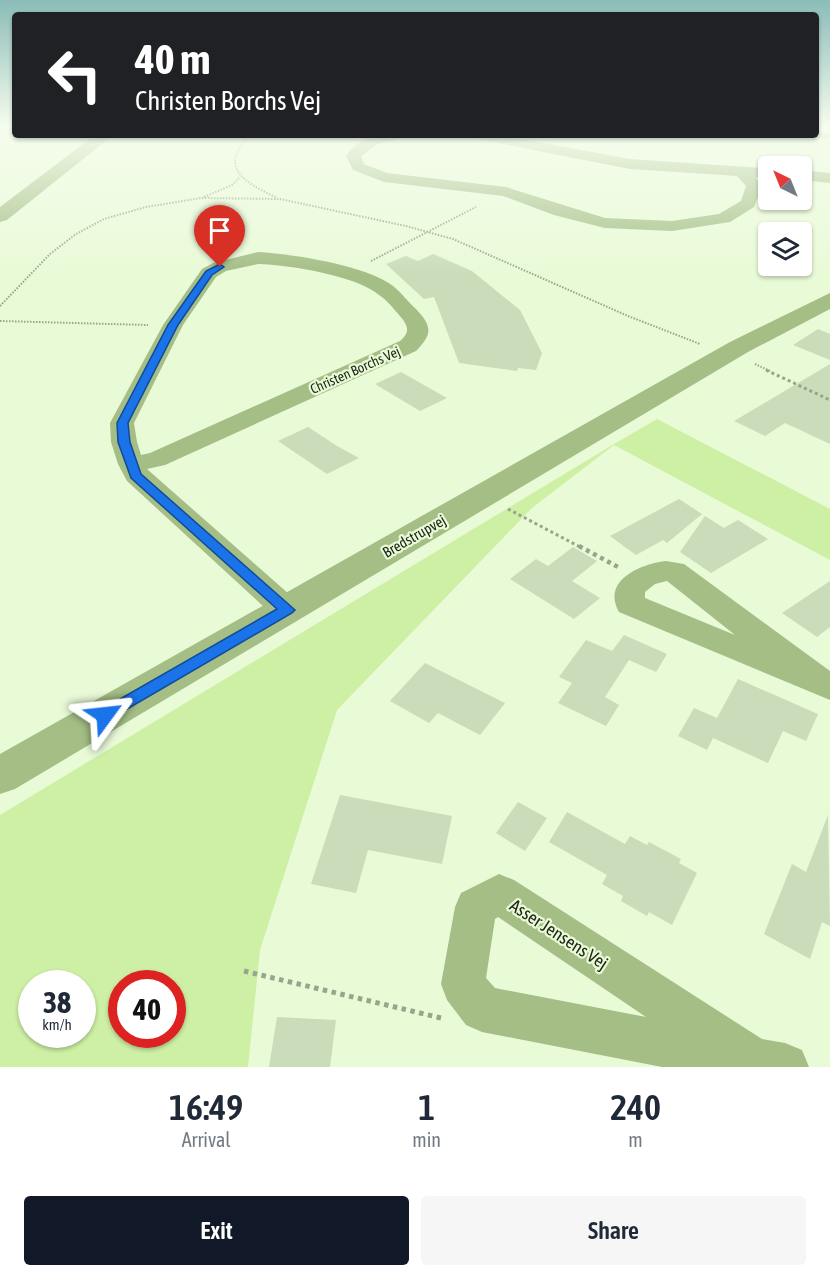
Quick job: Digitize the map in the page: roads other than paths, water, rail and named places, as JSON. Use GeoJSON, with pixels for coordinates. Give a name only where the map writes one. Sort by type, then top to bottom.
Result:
{"type":"FeatureCollection","features":[{"type":"Feature","properties":{"kind":"street"},"geometry":{"type":"LineString","coordinates":[[0,216],[52,176]]}},
{"type":"Feature","properties":{"kind":"street"},"geometry":{"type":"LineString","coordinates":[[381,176],[506,192],[560,211],[605,223],[672,226],[724,218],[748,204],[754,186],[745,176]]}},
{"type":"Feature","properties":{"kind":"street"},"geometry":{"type":"LineString","coordinates":[[812,176],[830,178]]}},
{"type":"Feature","properties":{"kind":"street","name":"Christen Borchs Vej"},"geometry":{"type":"LineString","coordinates":[[131,464],[156,460],[408,346],[417,338],[420,330],[416,321],[379,285],[350,273],[275,259],[258,258],[231,263],[209,273],[173,325],[122,423],[124,442],[131,464],[136,475],[287,610]]}},
{"type":"Feature","properties":{"kind":"street","name":"Bredstrupvej"},"geometry":{"type":"LineString","coordinates":[[0,776],[739,347],[830,300]]}},
{"type":"Feature","properties":{"kind":"street"},"geometry":{"type":"LineString","coordinates":[[654,571],[673,571],[824,684],[630,604],[630,589],[640,579],[654,571]]}},
{"type":"Feature","properties":{"kind":"street","name":"Asser Jensens Vej"},"geometry":{"type":"LineString","coordinates":[[499,894],[767,1063],[482,1009],[463,984],[476,907],[499,894]]}}]}
